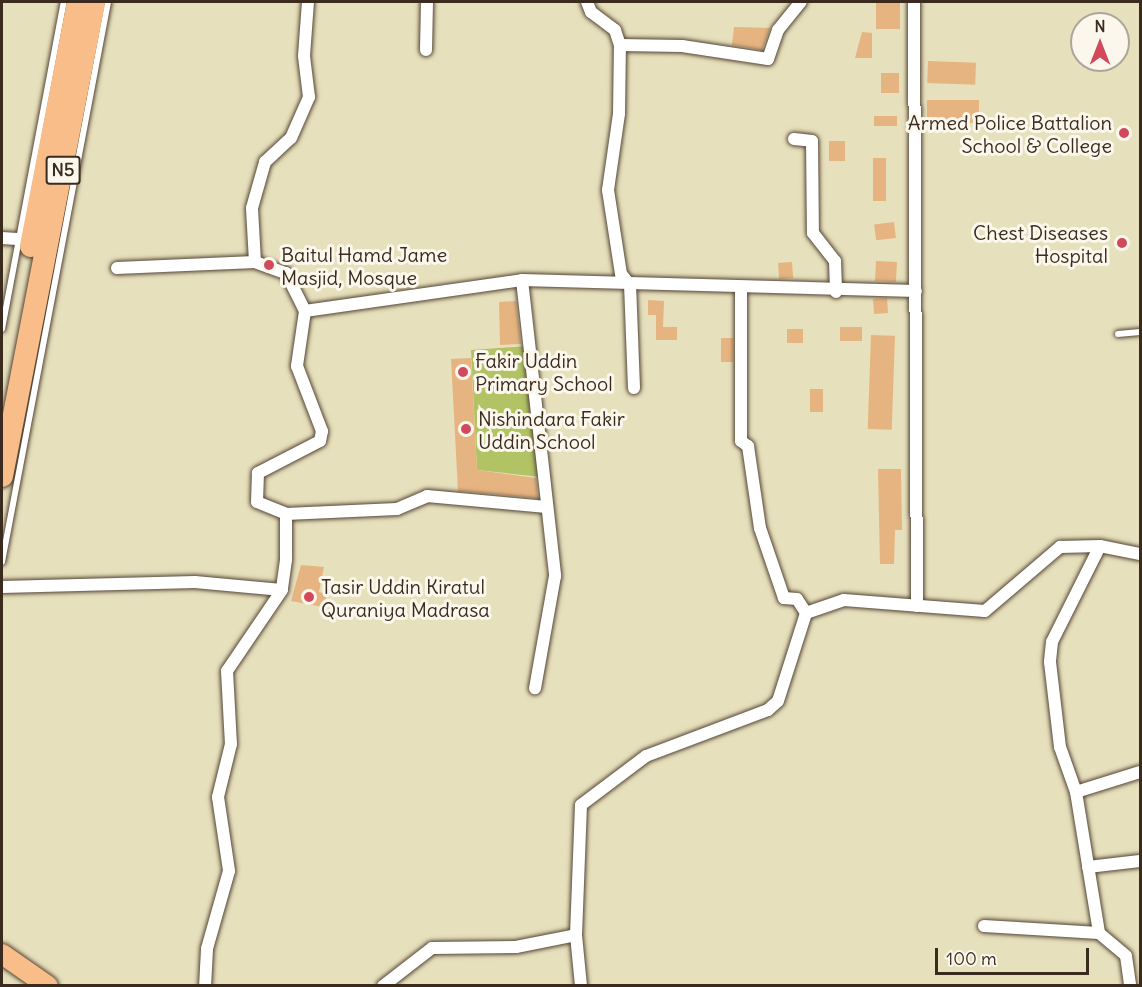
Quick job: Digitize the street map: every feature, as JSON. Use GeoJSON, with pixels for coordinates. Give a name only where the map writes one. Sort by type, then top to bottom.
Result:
{"type":"FeatureCollection","features":[{"type":"Feature","properties":{"kind":"highway","name":"N5"},"geometry":{"type":"LineString","coordinates":[[59,143],[78,2]]}},
{"type":"Feature","properties":{"kind":"highway","name":"N5"},"geometry":{"type":"LineString","coordinates":[[2,403],[13,334],[94,2]]}},
{"type":"Feature","properties":{"kind":"highway","name":"N5"},"geometry":{"type":"LineString","coordinates":[[2,476],[13,334]]}},
{"type":"Feature","properties":{"kind":"main road"},"geometry":{"type":"LineString","coordinates":[[2,954],[48,986]]}},
{"type":"Feature","properties":{"kind":"street"},"geometry":{"type":"LineString","coordinates":[[255,262],[254,196],[265,162],[291,138],[309,97],[304,56],[308,2]]}},
{"type":"Feature","properties":{"kind":"street"},"geometry":{"type":"LineString","coordinates":[[426,50],[427,2]]}},
{"type":"Feature","properties":{"kind":"street"},"geometry":{"type":"LineString","coordinates":[[587,2],[591,12],[615,30],[620,45],[620,114],[608,190],[621,274],[630,285],[634,387]]}},
{"type":"Feature","properties":{"kind":"street"},"geometry":{"type":"LineString","coordinates":[[620,45],[682,46],[768,59],[778,30],[801,2]]}},
{"type":"Feature","properties":{"kind":"street"},"geometry":{"type":"LineString","coordinates":[[914,2],[917,606]]}},
{"type":"Feature","properties":{"kind":"street"},"geometry":{"type":"LineString","coordinates":[[794,139],[812,141],[813,233],[835,261],[836,292]]}},
{"type":"Feature","properties":{"kind":"street"},"geometry":{"type":"LineString","coordinates":[[2,238],[17,238]]}},
{"type":"Feature","properties":{"kind":"street"},"geometry":{"type":"LineString","coordinates":[[117,268],[255,262],[286,273],[305,311],[297,366],[322,431],[320,441],[258,473],[255,498],[286,514],[397,509],[427,495],[546,507]]}},
{"type":"Feature","properties":{"kind":"street"},"geometry":{"type":"LineString","coordinates":[[305,311],[522,280],[836,292],[916,291]]}},
{"type":"Feature","properties":{"kind":"street"},"geometry":{"type":"LineString","coordinates":[[522,280],[555,576],[535,688]]}},
{"type":"Feature","properties":{"kind":"street"},"geometry":{"type":"LineString","coordinates":[[741,289],[741,441],[748,446],[760,528],[784,598],[797,599],[806,613]]}},
{"type":"Feature","properties":{"kind":"street"},"geometry":{"type":"LineString","coordinates":[[205,986],[207,949],[229,871],[218,798],[231,744],[228,671],[282,590],[286,514]]}},
{"type":"Feature","properties":{"kind":"street"},"geometry":{"type":"LineString","coordinates":[[806,613],[844,600],[985,611],[1060,547],[1100,546],[1140,554]]}},
{"type":"Feature","properties":{"kind":"street"},"geometry":{"type":"LineString","coordinates":[[1099,933],[1076,792],[1060,747],[1052,642],[1100,546]]}},
{"type":"Feature","properties":{"kind":"street"},"geometry":{"type":"LineString","coordinates":[[2,586],[195,582],[282,590]]}},
{"type":"Feature","properties":{"kind":"street"},"geometry":{"type":"LineString","coordinates":[[581,986],[576,935],[581,805],[646,756],[768,710],[778,701],[806,613]]}},
{"type":"Feature","properties":{"kind":"street"},"geometry":{"type":"LineString","coordinates":[[1076,792],[1140,772]]}},
{"type":"Feature","properties":{"kind":"street"},"geometry":{"type":"LineString","coordinates":[[1088,867],[1140,861]]}},
{"type":"Feature","properties":{"kind":"street"},"geometry":{"type":"LineString","coordinates":[[984,926],[1099,933],[1126,956],[1130,986]]}},
{"type":"Feature","properties":{"kind":"street"},"geometry":{"type":"LineString","coordinates":[[383,986],[432,948],[516,947],[576,935]]}},
{"type":"Feature","properties":{"kind":"lane"},"geometry":{"type":"LineString","coordinates":[[2,562],[59,143],[64,2]]}},
{"type":"Feature","properties":{"kind":"lane"},"geometry":{"type":"LineString","coordinates":[[13,334],[17,238],[59,143],[108,2]]}},
{"type":"Feature","properties":{"kind":"lane"},"geometry":{"type":"LineString","coordinates":[[1118,334],[1140,332]]}},
{"type":"Feature","properties":{"kind":"lane"},"geometry":{"type":"LineString","coordinates":[[2,962],[22,968]]}},
{"type":"Feature","properties":{"kind":"green space"},"geometry":{"type":"Polygon","coordinates":[[[529,346],[541,477],[477,470],[471,350],[529,346]]]}},
{"type":"Feature","properties":{"kind":"building"},"geometry":{"type":"Polygon","coordinates":[[[876,2],[900,2],[900,29],[876,29],[876,2]]]}},
{"type":"Feature","properties":{"kind":"building"},"geometry":{"type":"Polygon","coordinates":[[[734,27],[770,28],[762,50],[732,45],[734,27]]]}},
{"type":"Feature","properties":{"kind":"building"},"geometry":{"type":"Polygon","coordinates":[[[862,32],[872,33],[872,58],[855,58],[862,32]]]}},
{"type":"Feature","properties":{"kind":"building"},"geometry":{"type":"Polygon","coordinates":[[[928,61],[976,63],[975,85],[927,83],[928,61]]]}},
{"type":"Feature","properties":{"kind":"building"},"geometry":{"type":"Polygon","coordinates":[[[881,73],[899,73],[899,93],[881,93],[881,73]]]}},
{"type":"Feature","properties":{"kind":"building"},"geometry":{"type":"Polygon","coordinates":[[[927,100],[979,100],[979,123],[927,123],[927,100]]]}},
{"type":"Feature","properties":{"kind":"building"},"geometry":{"type":"Polygon","coordinates":[[[874,116],[897,116],[897,126],[874,126],[874,116]]]}},
{"type":"Feature","properties":{"kind":"building"},"geometry":{"type":"Polygon","coordinates":[[[829,141],[845,141],[845,161],[829,161],[829,141]]]}},
{"type":"Feature","properties":{"kind":"building"},"geometry":{"type":"Polygon","coordinates":[[[873,158],[886,158],[886,201],[873,201],[873,158]]]}},
{"type":"Feature","properties":{"kind":"building"},"geometry":{"type":"Polygon","coordinates":[[[894,222],[896,238],[876,240],[874,224],[894,222]]]}},
{"type":"Feature","properties":{"kind":"building"},"geometry":{"type":"Polygon","coordinates":[[[876,261],[897,262],[896,282],[875,281],[876,261]]]}},
{"type":"Feature","properties":{"kind":"building"},"geometry":{"type":"Polygon","coordinates":[[[792,262],[793,278],[779,279],[778,263],[792,262]]]}},
{"type":"Feature","properties":{"kind":"building"},"geometry":{"type":"Polygon","coordinates":[[[887,298],[888,313],[874,314],[873,299],[887,298]]]}},
{"type":"Feature","properties":{"kind":"building"},"geometry":{"type":"Polygon","coordinates":[[[648,300],[664,301],[663,327],[677,327],[677,340],[656,340],[656,315],[648,315],[648,300]]]}},
{"type":"Feature","properties":{"kind":"building"},"geometry":{"type":"Polygon","coordinates":[[[516,301],[521,344],[500,345],[499,302],[516,301]]]}},
{"type":"Feature","properties":{"kind":"building"},"geometry":{"type":"Polygon","coordinates":[[[840,327],[862,327],[862,341],[840,341],[840,327]]]}},
{"type":"Feature","properties":{"kind":"building"},"geometry":{"type":"Polygon","coordinates":[[[787,329],[803,329],[803,343],[787,343],[787,329]]]}},
{"type":"Feature","properties":{"kind":"building"},"geometry":{"type":"Polygon","coordinates":[[[871,335],[895,336],[892,430],[868,429],[871,335]]]}},
{"type":"Feature","properties":{"kind":"building"},"geometry":{"type":"Polygon","coordinates":[[[721,338],[733,338],[733,362],[721,362],[721,338]]]}},
{"type":"Feature","properties":{"kind":"building","name":"Nishindara Fakir Uddin School"},"geometry":{"type":"Polygon","coordinates":[[[471,358],[477,470],[536,478],[538,498],[458,491],[451,359],[471,358]]]}},
{"type":"Feature","properties":{"kind":"building"},"geometry":{"type":"Polygon","coordinates":[[[810,389],[823,389],[823,412],[810,412],[810,389]]]}},
{"type":"Feature","properties":{"kind":"building"},"geometry":{"type":"Polygon","coordinates":[[[878,469],[901,469],[902,530],[895,530],[894,564],[880,564],[878,469]]]}},
{"type":"Feature","properties":{"kind":"building"},"geometry":{"type":"Polygon","coordinates":[[[301,565],[324,567],[319,592],[327,594],[323,607],[291,601],[301,565]]]}},
{"type":"Feature","properties":{"kind":"place","name":"Armed Police Battalion School & College"},"geometry":{"type":"Point","coordinates":[1124,133]}},
{"type":"Feature","properties":{"kind":"place","name":"Chest Diseases Hospital"},"geometry":{"type":"Point","coordinates":[1122,243]}},
{"type":"Feature","properties":{"kind":"place","name":"Baitul Hamd Jame Masjid, Mosque"},"geometry":{"type":"Point","coordinates":[269,265]}},
{"type":"Feature","properties":{"kind":"place","name":"Fakir Uddin Primary School"},"geometry":{"type":"Point","coordinates":[463,372]}},
{"type":"Feature","properties":{"kind":"place","name":"Nishindara Fakir Uddin School"},"geometry":{"type":"Point","coordinates":[466,429]}},
{"type":"Feature","properties":{"kind":"place","name":"Tasir Uddin Kiratul Quraniya Madrasa"},"geometry":{"type":"Point","coordinates":[309,597]}}]}
